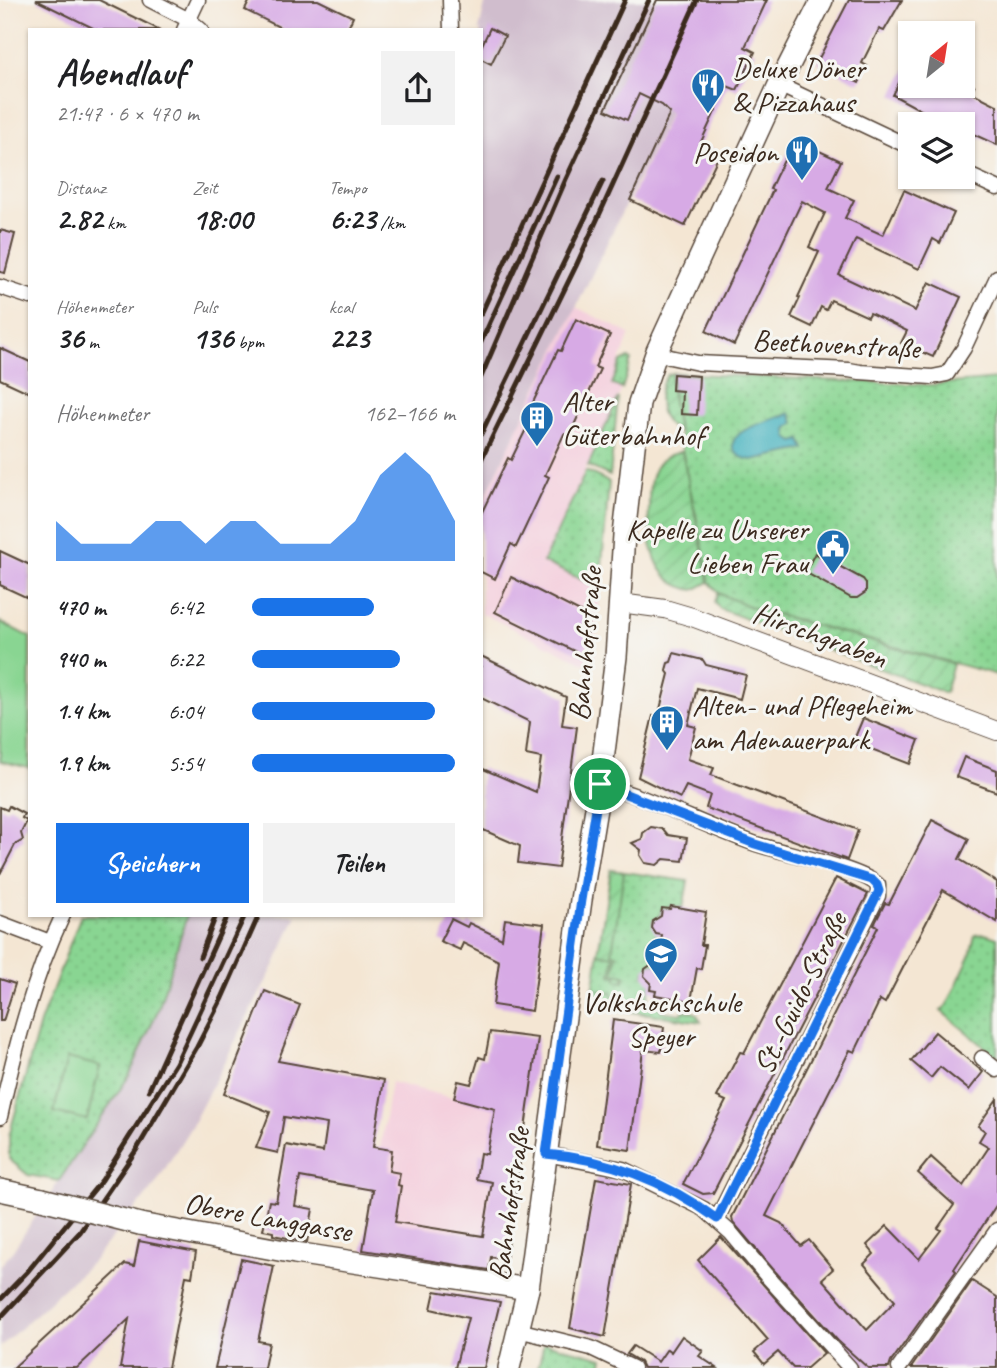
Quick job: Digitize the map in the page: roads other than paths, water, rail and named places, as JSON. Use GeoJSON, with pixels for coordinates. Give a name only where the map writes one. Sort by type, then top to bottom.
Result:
{"type":"FeatureCollection","features":[{"type":"Feature","properties":{"kind":"main road","name":"Bahnhofstraße"},"geometry":{"type":"LineString","coordinates":[[509,1368],[528,1289],[581,900],[591,782],[620,603],[624,535],[639,403],[657,351],[779,85],[822,0]]}},
{"type":"Feature","properties":{"kind":"main road","name":"Obere Langgasse"},"geometry":{"type":"LineString","coordinates":[[0,1190],[140,1224],[295,1253],[528,1289]]}},
{"type":"Feature","properties":{"kind":"street"},"geometry":{"type":"LineString","coordinates":[[150,0],[186,25],[198,0]]}},
{"type":"Feature","properties":{"kind":"street"},"geometry":{"type":"LineString","coordinates":[[450,0],[452,28]]}},
{"type":"Feature","properties":{"kind":"street"},"geometry":{"type":"LineString","coordinates":[[779,85],[898,141]]}},
{"type":"Feature","properties":{"kind":"street"},"geometry":{"type":"LineString","coordinates":[[975,178],[997,188]]}},
{"type":"Feature","properties":{"kind":"street","name":"Beethovenstraße"},"geometry":{"type":"LineString","coordinates":[[657,351],[670,357],[698,363],[932,377],[947,373],[964,348],[997,276]]}},
{"type":"Feature","properties":{"kind":"street"},"geometry":{"type":"LineString","coordinates":[[0,287],[28,297]]}},
{"type":"Feature","properties":{"kind":"street","name":"Hirschgraben"},"geometry":{"type":"LineString","coordinates":[[620,603],[665,609],[692,617],[997,731]]}},
{"type":"Feature","properties":{"kind":"street","name":"St.-Guido-Straße"},"geometry":{"type":"LineString","coordinates":[[591,782],[755,844],[872,880],[879,891],[717,1219]]}},
{"type":"Feature","properties":{"kind":"street"},"geometry":{"type":"LineString","coordinates":[[0,1117],[29,1004],[50,942],[62,917]]}},
{"type":"Feature","properties":{"kind":"street"},"geometry":{"type":"LineString","coordinates":[[0,923],[50,942]]}},
{"type":"Feature","properties":{"kind":"street"},"geometry":{"type":"LineString","coordinates":[[982,1058],[997,1070]]}},
{"type":"Feature","properties":{"kind":"street"},"geometry":{"type":"LineString","coordinates":[[546,1154],[623,1169],[667,1189],[717,1219],[850,1368]]}},
{"type":"Feature","properties":{"kind":"street"},"geometry":{"type":"LineString","coordinates":[[899,1368],[997,1230]]}},
{"type":"Feature","properties":{"kind":"street"},"geometry":{"type":"LineString","coordinates":[[518,1330],[591,1348],[633,1368]]}},
{"type":"Feature","properties":{"kind":"water"},"geometry":{"type":"Polygon","coordinates":[[[790,413],[794,423],[787,429],[788,438],[794,442],[801,440],[805,449],[752,460],[735,452],[733,443],[744,431],[790,413]]]}},
{"type":"Feature","properties":{"kind":"railway"},"geometry":{"type":"LineString","coordinates":[[483,310],[625,0]]}},
{"type":"Feature","properties":{"kind":"railway"},"geometry":{"type":"LineString","coordinates":[[483,372],[566,179],[649,0]]}},
{"type":"Feature","properties":{"kind":"railway"},"geometry":{"type":"LineString","coordinates":[[483,456],[576,266],[697,0]]}},
{"type":"Feature","properties":{"kind":"railway"},"geometry":{"type":"LineString","coordinates":[[483,338],[557,176]]}},
{"type":"Feature","properties":{"kind":"railway"},"geometry":{"type":"LineString","coordinates":[[483,430],[603,181]]}},
{"type":"Feature","properties":{"kind":"railway"},"geometry":{"type":"LineString","coordinates":[[200,957],[215,917]]}},
{"type":"Feature","properties":{"kind":"railway"},"geometry":{"type":"LineString","coordinates":[[149,1090],[227,917]]}},
{"type":"Feature","properties":{"kind":"railway"},"geometry":{"type":"LineString","coordinates":[[0,1300],[28,1271],[102,1180],[176,1063],[244,917]]}},
{"type":"Feature","properties":{"kind":"railway"},"geometry":{"type":"LineString","coordinates":[[0,1318],[80,1232],[137,1149],[197,1047],[258,917]]}},
{"type":"Feature","properties":{"kind":"place","name":"Deluxe Döner & Pizzahaus"},"geometry":{"type":"Point","coordinates":[708,115]}},
{"type":"Feature","properties":{"kind":"place","name":"Poseidon"},"geometry":{"type":"Point","coordinates":[802,182]}},
{"type":"Feature","properties":{"kind":"place","name":"Alter Güterbahnhof"},"geometry":{"type":"Point","coordinates":[537,448]}},
{"type":"Feature","properties":{"kind":"place","name":"Kapelle zu Unserer Lieben Frau"},"geometry":{"type":"Point","coordinates":[833,576]}},
{"type":"Feature","properties":{"kind":"place","name":"Alten- und Pflegeheim am Adenauerpark"},"geometry":{"type":"Point","coordinates":[667,752]}},
{"type":"Feature","properties":{"kind":"place","name":"Volkshochschule Speyer"},"geometry":{"type":"Point","coordinates":[661,984]}}]}
